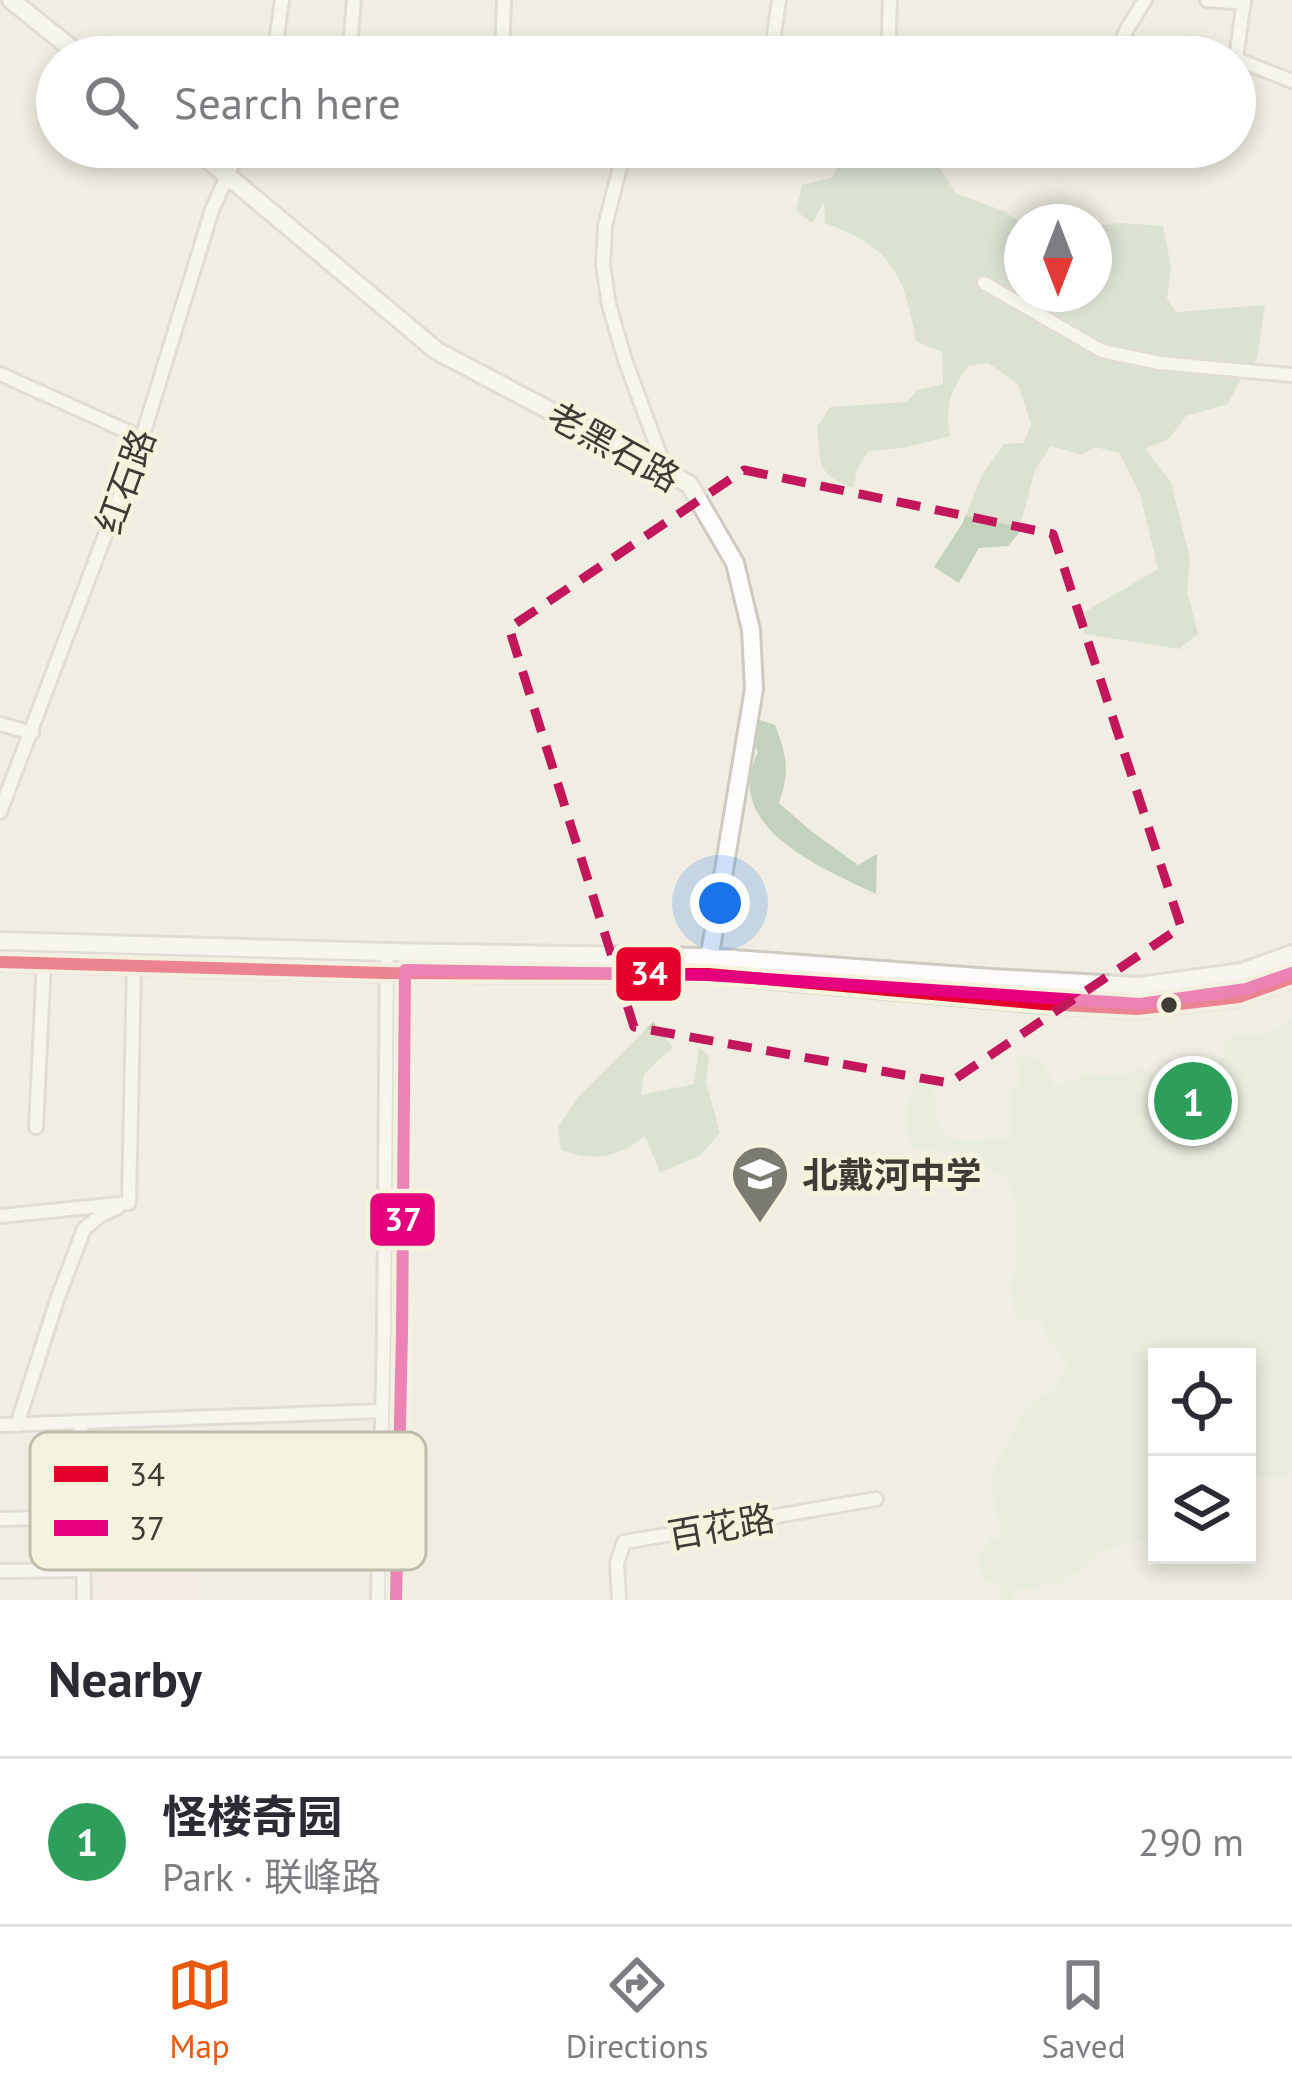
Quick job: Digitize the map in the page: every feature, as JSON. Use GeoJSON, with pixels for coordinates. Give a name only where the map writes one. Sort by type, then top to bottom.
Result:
{"type":"FeatureCollection","features":[{"type":"Feature","properties":{"kind":"main road"},"geometry":{"type":"LineString","coordinates":[[11,0],[56,36]]}},
{"type":"Feature","properties":{"kind":"main road","name":"老黑石路"},"geometry":{"type":"LineString","coordinates":[[220,168],[437,352],[689,484],[735,563],[751,630],[754,689],[708,966]]}},
{"type":"Feature","properties":{"kind":"main road"},"geometry":{"type":"LineString","coordinates":[[0,940],[387,952],[1139,986],[1242,972],[1292,954]]}},
{"type":"Feature","properties":{"kind":"main road"},"geometry":{"type":"LineString","coordinates":[[0,962],[386,973],[708,966],[1043,1004],[1137,1010],[1239,997],[1292,978]]}},
{"type":"Feature","properties":{"kind":"street"},"geometry":{"type":"LineString","coordinates":[[277,36],[283,0]]}},
{"type":"Feature","properties":{"kind":"street"},"geometry":{"type":"LineString","coordinates":[[351,36],[354,0]]}},
{"type":"Feature","properties":{"kind":"street"},"geometry":{"type":"LineString","coordinates":[[503,36],[504,0]]}},
{"type":"Feature","properties":{"kind":"street"},"geometry":{"type":"LineString","coordinates":[[774,36],[779,0]]}},
{"type":"Feature","properties":{"kind":"street"},"geometry":{"type":"LineString","coordinates":[[889,36],[890,0]]}},
{"type":"Feature","properties":{"kind":"street"},"geometry":{"type":"LineString","coordinates":[[1123,36],[1144,0]]}},
{"type":"Feature","properties":{"kind":"street"},"geometry":{"type":"LineString","coordinates":[[1207,0],[1244,2],[1239,36]]}},
{"type":"Feature","properties":{"kind":"street"},"geometry":{"type":"LineString","coordinates":[[1256,67],[1292,81]]}},
{"type":"Feature","properties":{"kind":"street","name":"红石路"},"geometry":{"type":"LineString","coordinates":[[0,812],[142,438],[229,168]]}},
{"type":"Feature","properties":{"kind":"street"},"geometry":{"type":"LineString","coordinates":[[620,168],[605,226],[603,265],[609,305],[667,472]]}},
{"type":"Feature","properties":{"kind":"street"},"geometry":{"type":"LineString","coordinates":[[983,283],[1102,352],[1160,363],[1292,375]]}},
{"type":"Feature","properties":{"kind":"street"},"geometry":{"type":"LineString","coordinates":[[0,374],[142,438]]}},
{"type":"Feature","properties":{"kind":"street"},"geometry":{"type":"LineString","coordinates":[[0,724],[32,734]]}},
{"type":"Feature","properties":{"kind":"street"},"geometry":{"type":"LineString","coordinates":[[381,1432],[387,952]]}},
{"type":"Feature","properties":{"kind":"street"},"geometry":{"type":"LineString","coordinates":[[36,1127],[44,962]]}},
{"type":"Feature","properties":{"kind":"street"},"geometry":{"type":"LineString","coordinates":[[129,1203],[134,966]]}},
{"type":"Feature","properties":{"kind":"street"},"geometry":{"type":"LineString","coordinates":[[0,1216],[129,1203]]}},
{"type":"Feature","properties":{"kind":"street"},"geometry":{"type":"LineString","coordinates":[[17,1425],[84,1228],[129,1203]]}},
{"type":"Feature","properties":{"kind":"street"},"geometry":{"type":"LineString","coordinates":[[0,1425],[381,1411]]}},
{"type":"Feature","properties":{"kind":"street"},"geometry":{"type":"LineString","coordinates":[[81,1422],[81,1432]]}},
{"type":"Feature","properties":{"kind":"street","name":"百花路"},"geometry":{"type":"LineString","coordinates":[[619,1600],[617,1563],[624,1542],[876,1499]]}},
{"type":"Feature","properties":{"kind":"street"},"geometry":{"type":"LineString","coordinates":[[0,1519],[30,1518]]}},
{"type":"Feature","properties":{"kind":"street"},"geometry":{"type":"LineString","coordinates":[[0,1571],[83,1570],[84,1600]]}},
{"type":"Feature","properties":{"kind":"street"},"geometry":{"type":"LineString","coordinates":[[378,1570],[378,1600]]}},
{"type":"Feature","properties":{"kind":"highlighted area"},"geometry":{"type":"Polygon","coordinates":[[[744,470],[1053,534],[1181,927],[949,1083],[634,1027],[509,628],[744,470]]]}},
{"type":"Feature","properties":{"kind":"shaded area"},"geometry":{"type":"Polygon","coordinates":[[[201,1429],[201,1432],[118,1432],[201,1429]]]}},
{"type":"Feature","properties":{"kind":"shaded area"},"geometry":{"type":"Polygon","coordinates":[[[97,1570],[199,1570],[198,1600],[99,1600],[97,1570]]]}},
{"type":"Feature","properties":{"kind":"green space"},"geometry":{"type":"Polygon","coordinates":[[[837,168],[939,168],[957,194],[1004,211],[1004,312],[1112,312],[1112,224],[1121,223],[1163,226],[1171,266],[1167,299],[1176,312],[1265,305],[1257,359],[1228,404],[1186,416],[1169,439],[1145,449],[1171,482],[1190,559],[1187,591],[1198,634],[1179,649],[1085,634],[1081,614],[1158,569],[1140,494],[1119,453],[1095,447],[1082,455],[1051,446],[1035,470],[1018,534],[1008,546],[979,548],[959,583],[934,567],[962,524],[982,475],[1004,444],[1024,443],[1031,424],[1018,384],[988,363],[968,366],[957,384],[950,399],[950,436],[869,451],[858,467],[853,488],[826,472],[817,427],[830,407],[906,402],[918,390],[943,384],[942,352],[916,341],[900,281],[880,253],[825,223],[824,202],[812,223],[796,211],[802,185],[831,178],[837,168]]]}},
{"type":"Feature","properties":{"kind":"green space"},"geometry":{"type":"Polygon","coordinates":[[[757,719],[775,725],[782,746],[786,772],[779,803],[858,865],[877,854],[876,894],[805,858],[765,823],[753,803],[750,779],[758,752],[750,737],[757,719]]]}},
{"type":"Feature","properties":{"kind":"green space"},"geometry":{"type":"Polygon","coordinates":[[[0,947],[359,956],[359,962],[0,953],[0,947]]]}},
{"type":"Feature","properties":{"kind":"green space"},"geometry":{"type":"Polygon","coordinates":[[[1292,1021],[1292,1473],[1256,1477],[1256,1348],[1148,1348],[1148,1538],[1105,1550],[1062,1583],[1011,1591],[1011,1600],[1000,1600],[1001,1585],[982,1580],[979,1555],[989,1539],[1003,1539],[991,1473],[1027,1406],[1056,1387],[1068,1365],[1048,1339],[1041,1320],[1016,1319],[1011,1286],[1017,1261],[1017,1211],[1007,1179],[963,1153],[911,1148],[906,1113],[915,1079],[933,1087],[939,1127],[952,1140],[1005,1141],[1012,1130],[1009,1091],[1021,1083],[1017,1056],[1041,1059],[1055,1086],[1087,1075],[1121,1077],[1140,1069],[1160,1077],[1151,1107],[1158,1119],[1172,1132],[1191,1139],[1236,1113],[1209,1095],[1205,1079],[1222,1062],[1224,1040],[1264,1034],[1292,1021]]]}},
{"type":"Feature","properties":{"kind":"green space"},"geometry":{"type":"Polygon","coordinates":[[[653,1022],[673,1047],[644,1074],[641,1095],[694,1084],[699,1047],[709,1056],[706,1082],[720,1133],[701,1155],[660,1173],[645,1136],[605,1156],[561,1150],[558,1127],[579,1096],[653,1022]]]}},
{"type":"Feature","properties":{"kind":"transit line","name":"34"},"geometry":{"type":"LineString","coordinates":[[0,962],[386,973],[708,974],[1137,1009],[1239,997],[1292,978]]}},
{"type":"Feature","properties":{"kind":"transit line","name":"37"},"geometry":{"type":"LineString","coordinates":[[400,1432],[405,970],[707,975],[1140,1004],[1246,989],[1292,973]]}},
{"type":"Feature","properties":{"kind":"transit line","name":"37"},"geometry":{"type":"LineString","coordinates":[[396,1600],[397,1570]]}},
{"type":"Feature","properties":{"kind":"place","name":"怪楼奇园"},"geometry":{"type":"Point","coordinates":[1193,1101]}},
{"type":"Feature","properties":{"kind":"place","name":"北戴河中学"},"geometry":{"type":"Point","coordinates":[760,1225]}}]}
